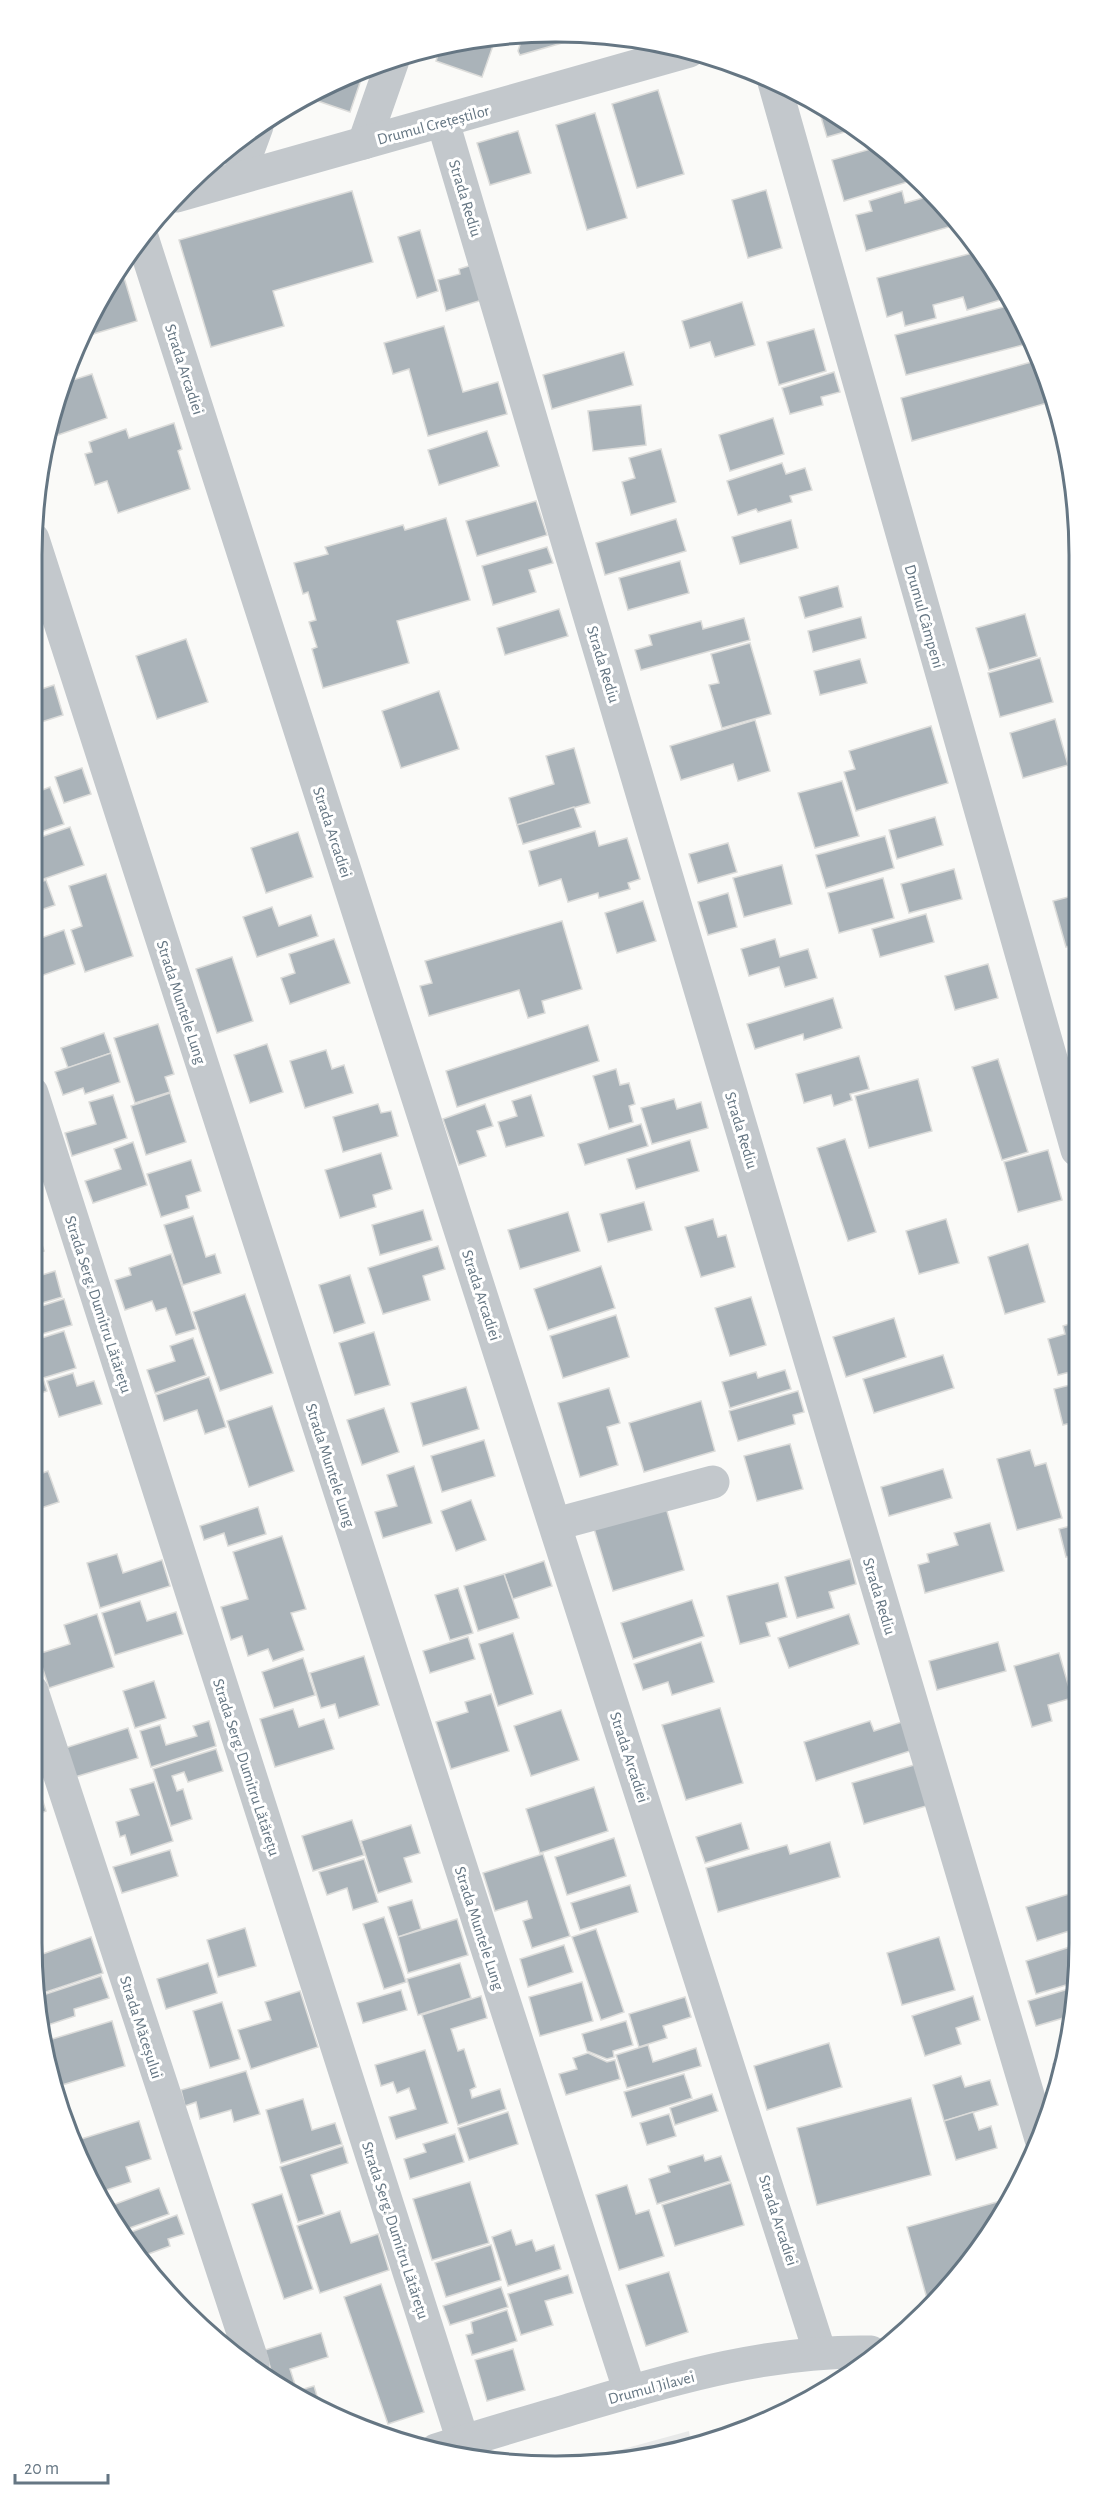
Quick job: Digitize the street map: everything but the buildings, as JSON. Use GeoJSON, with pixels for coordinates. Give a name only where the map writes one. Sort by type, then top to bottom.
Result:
{"type":"FeatureCollection","features":[{"type":"Feature","properties":{"kind":"street","name":"Drumul Crețeștilor"},"geometry":{"type":"LineString","coordinates":[[193,191],[673,56]]}},
{"type":"Feature","properties":{"kind":"street"},"geometry":{"type":"LineString","coordinates":[[364,143],[390,69]]}},
{"type":"Feature","properties":{"kind":"street","name":"Drumul Câmpeni"},"geometry":{"type":"LineString","coordinates":[[777,92],[1069,1122]]}},
{"type":"Feature","properties":{"kind":"street","name":"Strada Rediu"},"geometry":{"type":"LineString","coordinates":[[443,122],[1036,2123]]}},
{"type":"Feature","properties":{"kind":"street"},"geometry":{"type":"LineString","coordinates":[[238,178],[251,142]]}},
{"type":"Feature","properties":{"kind":"street","name":"Strada Arcadiei"},"geometry":{"type":"LineString","coordinates":[[145,247],[820,2353]]}},
{"type":"Feature","properties":{"kind":"street","name":"Strada Muntele Lung"},"geometry":{"type":"LineString","coordinates":[[42,566],[630,2392]]}},
{"type":"Feature","properties":{"kind":"street","name":"Strada Serg. Dumitru Lătărețu"},"geometry":{"type":"LineString","coordinates":[[42,1125],[450,2445]]}},
{"type":"Feature","properties":{"kind":"street"},"geometry":{"type":"LineString","coordinates":[[556,1524],[713,1482]]}},
{"type":"Feature","properties":{"kind":"street","name":"Strada Măceșului"},"geometry":{"type":"LineString","coordinates":[[42,1721],[250,2355]]}},
{"type":"Feature","properties":{"kind":"street","name":"Drumul Jilavei"},"geometry":{"type":"LineString","coordinates":[[452,2445],[630,2392],[729,2367],[820,2353],[865,2352]]}},
{"type":"Feature","properties":{"kind":"shaded area"},"geometry":{"type":"Polygon","coordinates":[[[689,2431],[690,2438],[688,2439],[607,2453],[689,2431]]]}}]}
